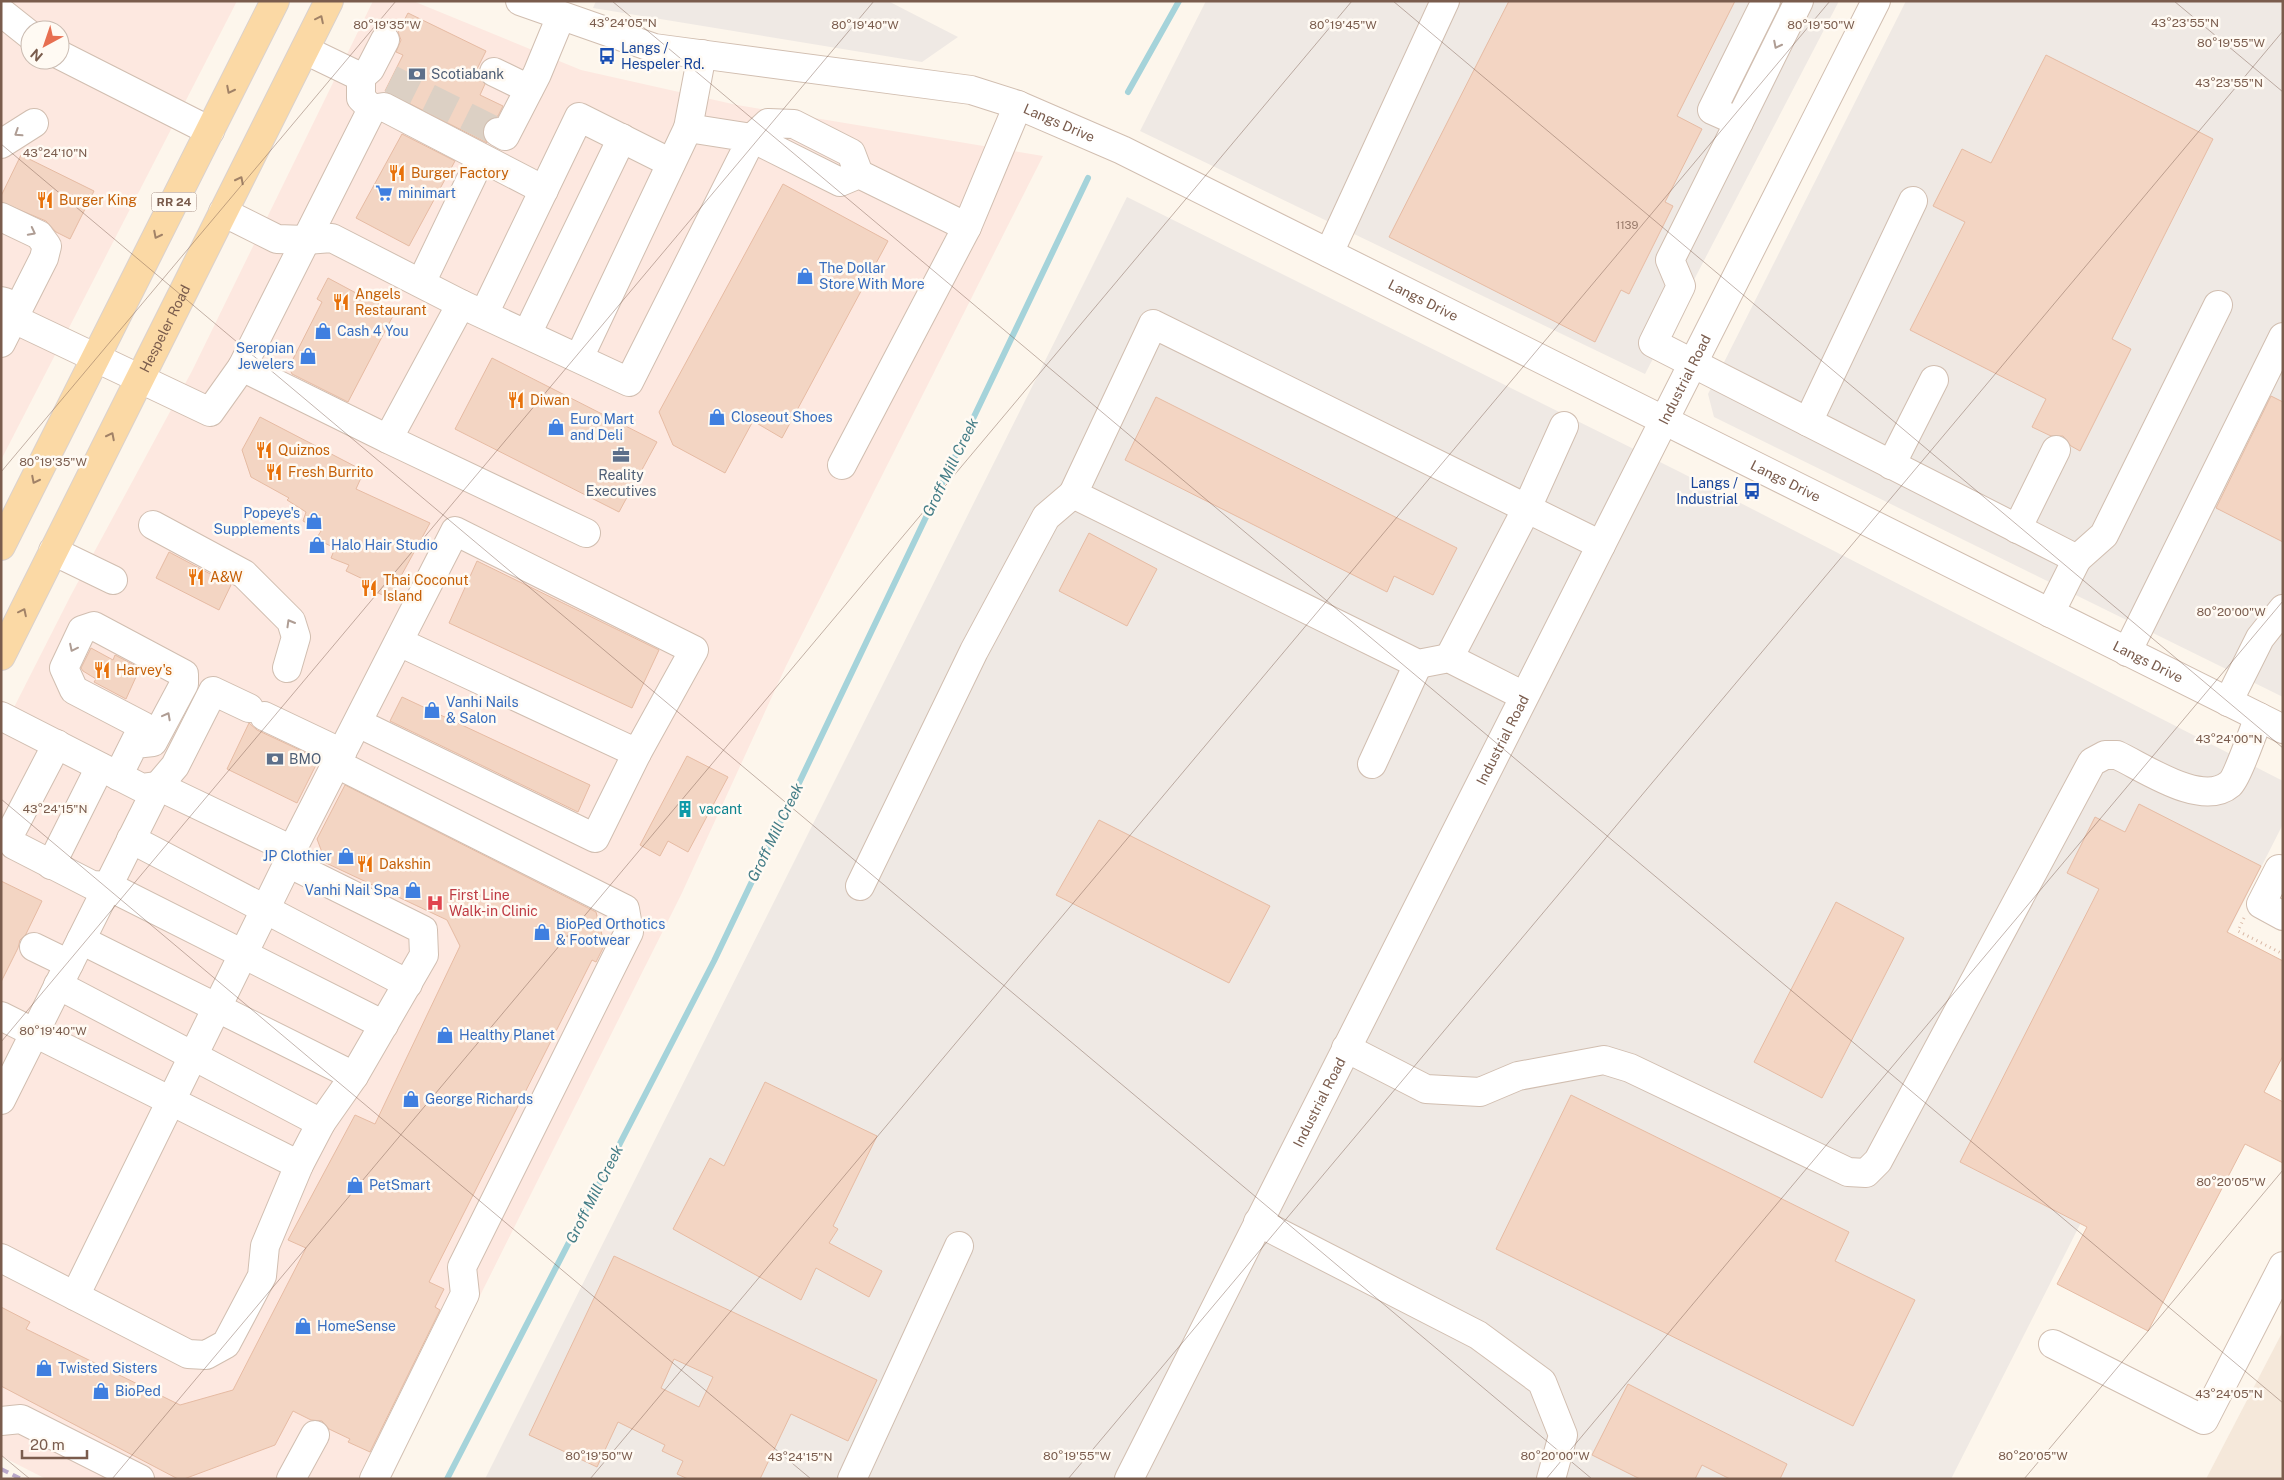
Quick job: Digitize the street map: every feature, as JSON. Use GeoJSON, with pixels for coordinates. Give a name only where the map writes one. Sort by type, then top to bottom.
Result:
{"type":"FeatureCollection","features":[{"type":"Feature","properties":{"kind":"main road","name":"RR 24"},"geometry":{"type":"LineString","coordinates":[[1,546],[276,1]]}},
{"type":"Feature","properties":{"kind":"main road","name":"Hespeler Road"},"geometry":{"type":"LineString","coordinates":[[1,656],[329,1]]}},
{"type":"Feature","properties":{"kind":"street","name":"Langs Drive"},"geometry":{"type":"LineString","coordinates":[[520,1],[654,48],[971,90],[1018,105],[1122,150],[2283,729]]}},
{"type":"Feature","properties":{"kind":"street"},"geometry":{"type":"LineString","coordinates":[[1329,254],[1445,1]]}},
{"type":"Feature","properties":{"kind":"street"},"geometry":{"type":"LineString","coordinates":[[1738,122],[1712,110],[1766,1]]}},
{"type":"Feature","properties":{"kind":"street"},"geometry":{"type":"LineString","coordinates":[[1799,1],[1670,260],[1682,286],[1653,343],[2077,559]]}},
{"type":"Feature","properties":{"kind":"street","name":"Industrial Road"},"geometry":{"type":"LineString","coordinates":[[1129,1479],[1876,1]]}},
{"type":"Feature","properties":{"kind":"street"},"geometry":{"type":"LineString","coordinates":[[1,12],[20,27]]}},
{"type":"Feature","properties":{"kind":"street"},"geometry":{"type":"LineString","coordinates":[[498,132],[506,136],[561,16]]}},
{"type":"Feature","properties":{"kind":"street"},"geometry":{"type":"LineString","coordinates":[[372,109],[361,98],[374,75],[385,40]]}},
{"type":"Feature","properties":{"kind":"street"},"geometry":{"type":"LineString","coordinates":[[305,50],[374,75]]}},
{"type":"Feature","properties":{"kind":"street"},"geometry":{"type":"LineString","coordinates":[[579,358],[688,128],[702,54]]}},
{"type":"Feature","properties":{"kind":"street"},"geometry":{"type":"LineString","coordinates":[[70,60],[210,131]]}},
{"type":"Feature","properties":{"kind":"street"},"geometry":{"type":"LineString","coordinates":[[494,72],[529,89]]}},
{"type":"Feature","properties":{"kind":"street"},"geometry":{"type":"LineString","coordinates":[[842,465],[967,227],[1018,105]]}},
{"type":"Feature","properties":{"kind":"street"},"geometry":{"type":"LineString","coordinates":[[372,109],[384,107],[544,190]]}},
{"type":"Feature","properties":{"kind":"street"},"geometry":{"type":"LineString","coordinates":[[5,314],[210,412],[242,367],[372,109]]}},
{"type":"Feature","properties":{"kind":"street"},"geometry":{"type":"LineString","coordinates":[[388,439],[472,309],[544,190],[579,117],[671,163]]}},
{"type":"Feature","properties":{"kind":"street"},"geometry":{"type":"LineString","coordinates":[[1,144],[34,123]]}},
{"type":"Feature","properties":{"kind":"street"},"geometry":{"type":"LineString","coordinates":[[223,212],[277,239],[306,240],[332,238],[472,309],[629,382],[752,138],[768,123],[794,124],[850,153],[859,174],[967,227]]}},
{"type":"Feature","properties":{"kind":"street"},"geometry":{"type":"LineString","coordinates":[[688,128],[752,138]]}},
{"type":"Feature","properties":{"kind":"street"},"geometry":{"type":"LineString","coordinates":[[527,334],[622,138]]}},
{"type":"Feature","properties":{"kind":"street"},"geometry":{"type":"LineString","coordinates":[[421,283],[481,158]]}},
{"type":"Feature","properties":{"kind":"street"},"geometry":{"type":"LineString","coordinates":[[1808,422],[1913,201]]}},
{"type":"Feature","properties":{"kind":"street"},"geometry":{"type":"LineString","coordinates":[[1,217],[39,235],[47,246],[44,258],[5,314],[1,343]]}},
{"type":"Feature","properties":{"kind":"street"},"geometry":{"type":"LineString","coordinates":[[2050,613],[2077,559],[2104,535],[2218,305]]}},
{"type":"Feature","properties":{"kind":"street"},"geometry":{"type":"LineString","coordinates":[[860,886],[974,651],[1046,517],[1073,494],[1153,324],[1601,545]]}},
{"type":"Feature","properties":{"kind":"street"},"geometry":{"type":"LineString","coordinates":[[2127,652],[2283,337]]}},
{"type":"Feature","properties":{"kind":"street"},"geometry":{"type":"LineString","coordinates":[[242,367],[586,533]]}},
{"type":"Feature","properties":{"kind":"street"},"geometry":{"type":"LineString","coordinates":[[1891,464],[1934,380]]}},
{"type":"Feature","properties":{"kind":"street"},"geometry":{"type":"LineString","coordinates":[[1449,658],[1527,508],[1564,426]]}},
{"type":"Feature","properties":{"kind":"street"},"geometry":{"type":"LineString","coordinates":[[2017,529],[2056,450]]}},
{"type":"Feature","properties":{"kind":"street"},"geometry":{"type":"LineString","coordinates":[[1073,494],[1418,664],[1449,658],[1524,696]]}},
{"type":"Feature","properties":{"kind":"street"},"geometry":{"type":"LineString","coordinates":[[153,525],[244,574],[291,621],[296,637],[287,668]]}},
{"type":"Feature","properties":{"kind":"street"},"geometry":{"type":"LineString","coordinates":[[75,1296],[172,1102],[339,758],[456,531],[694,650],[637,753],[595,838],[358,723]]}},
{"type":"Feature","properties":{"kind":"street"},"geometry":{"type":"LineString","coordinates":[[53,551],[113,580]]}},
{"type":"Feature","properties":{"kind":"street"},"geometry":{"type":"LineString","coordinates":[[2228,702],[2260,638],[2283,609]]}},
{"type":"Feature","properties":{"kind":"street"},"geometry":{"type":"LineString","coordinates":[[50,865],[109,772],[135,744],[144,726],[74,690],[64,668],[82,630],[94,626],[184,674],[184,684],[153,742],[135,744]]}},
{"type":"Feature","properties":{"kind":"street"},"geometry":{"type":"LineString","coordinates":[[399,642],[637,753]]}},
{"type":"Feature","properties":{"kind":"street"},"geometry":{"type":"LineString","coordinates":[[1372,764],[1418,664]]}},
{"type":"Feature","properties":{"kind":"street"},"geometry":{"type":"LineString","coordinates":[[1,1100],[158,786],[175,766],[213,691],[257,712],[339,758],[625,909],[629,932],[462,1267],[465,1294],[374,1479]]}},
{"type":"Feature","properties":{"kind":"street"},"geometry":{"type":"LineString","coordinates":[[1,716],[142,788],[158,786],[423,930],[424,955],[354,1076],[321,1123],[299,1165],[265,1246],[262,1276],[226,1344],[206,1355],[188,1354],[1,1258]]}},
{"type":"Feature","properties":{"kind":"street"},"geometry":{"type":"LineString","coordinates":[[1346,1048],[1426,1089],[1480,1092],[1518,1076],[1604,1060],[1630,1068],[1848,1172],[1866,1173],[1878,1161],[2092,762],[2105,755],[2117,755],[2189,790],[2212,793],[2231,783],[2259,717]]}},
{"type":"Feature","properties":{"kind":"street"},"geometry":{"type":"LineString","coordinates":[[57,744],[10,834],[14,845],[92,885],[108,886],[384,1025]]}},
{"type":"Feature","properties":{"kind":"street"},"geometry":{"type":"LineString","coordinates":[[131,839],[408,984]]}},
{"type":"Feature","properties":{"kind":"street"},"geometry":{"type":"LineString","coordinates":[[2283,871],[2279,869],[2261,904],[2283,916]]}},
{"type":"Feature","properties":{"kind":"street"},"geometry":{"type":"LineString","coordinates":[[81,940],[354,1076]]}},
{"type":"Feature","properties":{"kind":"street"},"geometry":{"type":"LineString","coordinates":[[34,947],[64,975],[194,1057],[321,1123]]}},
{"type":"Feature","properties":{"kind":"street"},"geometry":{"type":"LineString","coordinates":[[1,1016],[299,1165]]}},
{"type":"Feature","properties":{"kind":"street"},"geometry":{"type":"LineString","coordinates":[[1258,1222],[1478,1335],[1542,1382],[1563,1435],[1551,1479]]}},
{"type":"Feature","properties":{"kind":"street"},"geometry":{"type":"LineString","coordinates":[[852,1479],[959,1246]]}},
{"type":"Feature","properties":{"kind":"street"},"geometry":{"type":"LineString","coordinates":[[2053,1344],[2204,1420],[2283,1266]]}},
{"type":"Feature","properties":{"kind":"street"},"geometry":{"type":"LineString","coordinates":[[1,1421],[21,1419],[140,1479]]}},
{"type":"Feature","properties":{"kind":"street"},"geometry":{"type":"LineString","coordinates":[[291,1479],[315,1435]]}},
{"type":"Feature","properties":{"kind":"shaded area"},"geometry":{"type":"Polygon","coordinates":[[[1,1],[237,1],[1,460],[1,1]]]}},
{"type":"Feature","properties":{"kind":"shaded area"},"geometry":{"type":"Polygon","coordinates":[[[373,1],[413,1],[581,70],[737,105],[1043,156],[786,666],[681,895],[388,1479],[46,1479],[1,1456],[1,733],[71,595],[192,371],[373,1]]]}},
{"type":"Feature","properties":{"kind":"shaded area"},"geometry":{"type":"Polygon","coordinates":[[[596,1],[888,1],[958,37],[922,62],[593,8],[596,1]]]}},
{"type":"Feature","properties":{"kind":"shaded area"},"geometry":{"type":"Polygon","coordinates":[[[1206,1],[1839,1],[1645,374],[1140,131],[1206,1]]]}},
{"type":"Feature","properties":{"kind":"shaded area"},"geometry":{"type":"Polygon","coordinates":[[[1906,1],[2283,1],[2283,697],[1714,417],[1708,394],[1906,1]]]}},
{"type":"Feature","properties":{"kind":"shaded area"},"geometry":{"type":"Polygon","coordinates":[[[1127,197],[1678,471],[2283,781],[2283,824],[1951,1479],[485,1479],[1127,197]]]}},
{"type":"Feature","properties":{"kind":"shaded area"},"geometry":{"type":"Polygon","coordinates":[[[2283,1331],[2283,1479],[2206,1479],[2283,1331]]]}},
{"type":"Feature","properties":{"kind":"building"},"geometry":{"type":"Polygon","coordinates":[[[1509,1],[1735,1],[1677,116],[1702,129],[1665,202],[1673,206],[1629,294],[1621,290],[1595,342],[1389,237],[1509,1]]]}},
{"type":"Feature","properties":{"kind":"building"},"geometry":{"type":"Polygon","coordinates":[[[408,13],[486,51],[476,71],[485,84],[480,95],[503,106],[498,116],[490,119],[484,125],[482,133],[487,143],[385,91],[403,55],[396,52],[401,40],[398,32],[408,13]]]}},
{"type":"Feature","properties":{"kind":"building"},"geometry":{"type":"Polygon","coordinates":[[[2046,55],[2213,139],[2112,339],[2131,349],[2080,451],[2071,446],[2063,436],[2051,436],[2032,427],[2046,399],[1910,330],[1965,222],[1933,206],[1962,149],[1991,163],[2046,55]]]}},
{"type":"Feature","properties":{"kind":"building"},"geometry":{"type":"Polygon","coordinates":[[[402,134],[455,161],[409,246],[356,218],[402,134]]]}},
{"type":"Feature","properties":{"kind":"building","name":"Burger King"},"geometry":{"type":"Polygon","coordinates":[[[21,155],[94,191],[70,239],[56,232],[46,221],[1,202],[1,196],[21,155]]]}},
{"type":"Feature","properties":{"kind":"building"},"geometry":{"type":"Polygon","coordinates":[[[783,184],[888,241],[782,438],[753,421],[725,473],[673,445],[659,412],[783,184]]]}},
{"type":"Feature","properties":{"kind":"building"},"geometry":{"type":"Polygon","coordinates":[[[328,278],[356,293],[362,291],[370,296],[372,300],[395,312],[348,402],[292,374],[289,367],[322,302],[317,299],[328,278]]]}},
{"type":"Feature","properties":{"kind":"building"},"geometry":{"type":"Polygon","coordinates":[[[492,358],[657,442],[619,512],[455,429],[492,358]]]}},
{"type":"Feature","properties":{"kind":"building"},"geometry":{"type":"Polygon","coordinates":[[[2271,396],[2283,402],[2283,542],[2216,508],[2271,396]]]}},
{"type":"Feature","properties":{"kind":"building"},"geometry":{"type":"Polygon","coordinates":[[[1156,397],[1457,548],[1433,595],[1394,576],[1387,592],[1125,460],[1156,397]]]}},
{"type":"Feature","properties":{"kind":"building"},"geometry":{"type":"Polygon","coordinates":[[[260,417],[364,471],[356,489],[430,523],[389,598],[365,587],[367,581],[346,571],[349,565],[331,558],[335,548],[316,539],[321,531],[303,521],[306,512],[287,500],[289,498],[251,477],[242,450],[260,417]]]}},
{"type":"Feature","properties":{"kind":"building"},"geometry":{"type":"Polygon","coordinates":[[[1089,533],[1157,569],[1127,626],[1059,591],[1089,533]]]}},
{"type":"Feature","properties":{"kind":"building","name":"A&W"},"geometry":{"type":"Polygon","coordinates":[[[169,552],[231,585],[219,610],[156,578],[169,552]]]}},
{"type":"Feature","properties":{"kind":"building"},"geometry":{"type":"Polygon","coordinates":[[[477,561],[659,650],[632,708],[449,623],[477,561]]]}},
{"type":"Feature","properties":{"kind":"building"},"geometry":{"type":"Polygon","coordinates":[[[91,648],[113,660],[115,655],[140,668],[126,699],[94,682],[96,679],[83,671],[81,668],[91,648]]]}},
{"type":"Feature","properties":{"kind":"building"},"geometry":{"type":"Polygon","coordinates":[[[402,697],[590,785],[578,812],[390,721],[402,697]]]}},
{"type":"Feature","properties":{"kind":"building","name":"BMO"},"geometry":{"type":"Polygon","coordinates":[[[249,723],[257,730],[319,759],[297,803],[227,769],[249,723]]]}},
{"type":"Feature","properties":{"kind":"building","name":"vacant"},"geometry":{"type":"Polygon","coordinates":[[[687,756],[728,777],[688,852],[668,841],[660,856],[640,845],[687,756]]]}},
{"type":"Feature","properties":{"kind":"building"},"geometry":{"type":"Polygon","coordinates":[[[345,785],[596,912],[602,935],[608,938],[596,962],[592,960],[429,1282],[444,1289],[435,1307],[440,1310],[370,1452],[348,1442],[350,1439],[329,1429],[322,1421],[311,1420],[293,1411],[275,1445],[184,1479],[178,1479],[1,1386],[1,1307],[30,1322],[26,1329],[180,1405],[233,1390],[306,1248],[288,1240],[355,1115],[375,1124],[460,946],[447,920],[326,863],[317,839],[345,785]]]}},
{"type":"Feature","properties":{"kind":"building"},"geometry":{"type":"Polygon","coordinates":[[[2139,804],[2261,866],[2227,932],[2283,961],[2283,1056],[2264,1092],[2283,1102],[2283,1163],[2245,1144],[2148,1331],[2057,1284],[2087,1227],[1960,1162],[2099,889],[2067,873],[2095,817],[2125,832],[2139,804]]]}},
{"type":"Feature","properties":{"kind":"building"},"geometry":{"type":"Polygon","coordinates":[[[1099,820],[1270,906],[1229,983],[1056,895],[1099,820]]]}},
{"type":"Feature","properties":{"kind":"building"},"geometry":{"type":"Polygon","coordinates":[[[1,881],[42,901],[26,934],[20,940],[1,982],[1,881]]]}},
{"type":"Feature","properties":{"kind":"building"},"geometry":{"type":"Polygon","coordinates":[[[1836,902],[1904,938],[1822,1098],[1754,1062],[1836,902]]]}},
{"type":"Feature","properties":{"kind":"building"},"geometry":{"type":"Polygon","coordinates":[[[765,1082],[877,1136],[833,1226],[838,1229],[829,1243],[882,1271],[869,1297],[816,1268],[801,1300],[673,1229],[710,1158],[724,1166],[765,1082]]]}},
{"type":"Feature","properties":{"kind":"building"},"geometry":{"type":"Polygon","coordinates":[[[1571,1095],[1849,1232],[1835,1261],[1915,1300],[1853,1426],[1496,1249],[1571,1095]]]}},
{"type":"Feature","properties":{"kind":"building"},"geometry":{"type":"Polygon","coordinates":[[[614,1256],[877,1380],[848,1441],[791,1414],[760,1479],[688,1479],[677,1474],[683,1461],[662,1451],[665,1445],[618,1422],[597,1467],[529,1435],[614,1256]],[[674,1359],[661,1388],[699,1407],[713,1377],[674,1359]]]}},
{"type":"Feature","properties":{"kind":"building"},"geometry":{"type":"Polygon","coordinates":[[[1628,1384],[1787,1464],[1780,1479],[1730,1479],[1702,1465],[1695,1479],[1640,1479],[1592,1455],[1628,1384]]]}},
{"type":"Feature","properties":{"kind":"waterway","name":"Groff Mill Creek"},"geometry":{"type":"LineString","coordinates":[[1128,92],[1179,1]]}},
{"type":"Feature","properties":{"kind":"waterway","name":"Groff Mill Creek"},"geometry":{"type":"LineString","coordinates":[[447,1479],[714,961],[1088,178]]}},
{"type":"Feature","properties":{"kind":"tunnel"},"geometry":{"type":"LineString","coordinates":[[391,79],[498,132]]}},
{"type":"Feature","properties":{"kind":"railway"},"geometry":{"type":"LineString","coordinates":[[1,1469],[21,1479]]}},
{"type":"Feature","properties":{"kind":"place","name":"Langs / Hespeler Rd."},"geometry":{"type":"Point","coordinates":[607,56]}},
{"type":"Feature","properties":{"kind":"place","name":"Scotiabank"},"geometry":{"type":"Point","coordinates":[417,74]}},
{"type":"Feature","properties":{"kind":"place","name":"Burger Factory"},"geometry":{"type":"Point","coordinates":[397,173]}},
{"type":"Feature","properties":{"kind":"place","name":"minimart"},"geometry":{"type":"Point","coordinates":[384,193]}},
{"type":"Feature","properties":{"kind":"place","name":"Burger King"},"geometry":{"type":"Point","coordinates":[45,200]}},
{"type":"Feature","properties":{"kind":"place","name":"The Dollar Store With More"},"geometry":{"type":"Point","coordinates":[805,276]}},
{"type":"Feature","properties":{"kind":"place","name":"Angels Restaurant"},"geometry":{"type":"Point","coordinates":[341,302]}},
{"type":"Feature","properties":{"kind":"place","name":"Cash 4 You"},"geometry":{"type":"Point","coordinates":[323,331]}},
{"type":"Feature","properties":{"kind":"place","name":"Seropian Jewelers"},"geometry":{"type":"Point","coordinates":[308,356]}},
{"type":"Feature","properties":{"kind":"place","name":"Diwan"},"geometry":{"type":"Point","coordinates":[516,400]}},
{"type":"Feature","properties":{"kind":"place","name":"Closeout Shoes"},"geometry":{"type":"Point","coordinates":[717,417]}},
{"type":"Feature","properties":{"kind":"place","name":"Euro Mart and Deli"},"geometry":{"type":"Point","coordinates":[556,427]}},
{"type":"Feature","properties":{"kind":"place","name":"Quiznos"},"geometry":{"type":"Point","coordinates":[264,450]}},
{"type":"Feature","properties":{"kind":"place","name":"Reality Executives"},"geometry":{"type":"Point","coordinates":[621,455]}},
{"type":"Feature","properties":{"kind":"place","name":"Fresh Burrito"},"geometry":{"type":"Point","coordinates":[274,472]}},
{"type":"Feature","properties":{"kind":"place","name":"Langs / Industrial"},"geometry":{"type":"Point","coordinates":[1752,491]}},
{"type":"Feature","properties":{"kind":"place","name":"Popeye's Supplements"},"geometry":{"type":"Point","coordinates":[314,521]}},
{"type":"Feature","properties":{"kind":"place","name":"Halo Hair Studio"},"geometry":{"type":"Point","coordinates":[317,545]}},
{"type":"Feature","properties":{"kind":"place","name":"A&W"},"geometry":{"type":"Point","coordinates":[196,577]}},
{"type":"Feature","properties":{"kind":"place","name":"Thai Coconut Island"},"geometry":{"type":"Point","coordinates":[369,588]}},
{"type":"Feature","properties":{"kind":"place","name":"Harvey's"},"geometry":{"type":"Point","coordinates":[102,670]}},
{"type":"Feature","properties":{"kind":"place","name":"Vanhi Nails & Salon"},"geometry":{"type":"Point","coordinates":[432,710]}},
{"type":"Feature","properties":{"kind":"place","name":"BMO"},"geometry":{"type":"Point","coordinates":[275,759]}},
{"type":"Feature","properties":{"kind":"place","name":"vacant"},"geometry":{"type":"Point","coordinates":[685,809]}},
{"type":"Feature","properties":{"kind":"place","name":"JP Clothier"},"geometry":{"type":"Point","coordinates":[346,856]}},
{"type":"Feature","properties":{"kind":"place","name":"Dakshin"},"geometry":{"type":"Point","coordinates":[365,864]}},
{"type":"Feature","properties":{"kind":"place","name":"Vanhi Nail Spa"},"geometry":{"type":"Point","coordinates":[413,890]}},
{"type":"Feature","properties":{"kind":"place","name":"First Line Walk-in Clinic"},"geometry":{"type":"Point","coordinates":[435,903]}},
{"type":"Feature","properties":{"kind":"place","name":"BioPed Orthotics & Footwear"},"geometry":{"type":"Point","coordinates":[542,932]}},
{"type":"Feature","properties":{"kind":"place","name":"Healthy Planet"},"geometry":{"type":"Point","coordinates":[445,1035]}},
{"type":"Feature","properties":{"kind":"place","name":"George Richards"},"geometry":{"type":"Point","coordinates":[411,1099]}},
{"type":"Feature","properties":{"kind":"place","name":"PetSmart"},"geometry":{"type":"Point","coordinates":[355,1185]}},
{"type":"Feature","properties":{"kind":"place","name":"HomeSense"},"geometry":{"type":"Point","coordinates":[303,1326]}},
{"type":"Feature","properties":{"kind":"place","name":"Twisted Sisters"},"geometry":{"type":"Point","coordinates":[44,1368]}},
{"type":"Feature","properties":{"kind":"place","name":"BioPed"},"geometry":{"type":"Point","coordinates":[101,1391]}}]}
